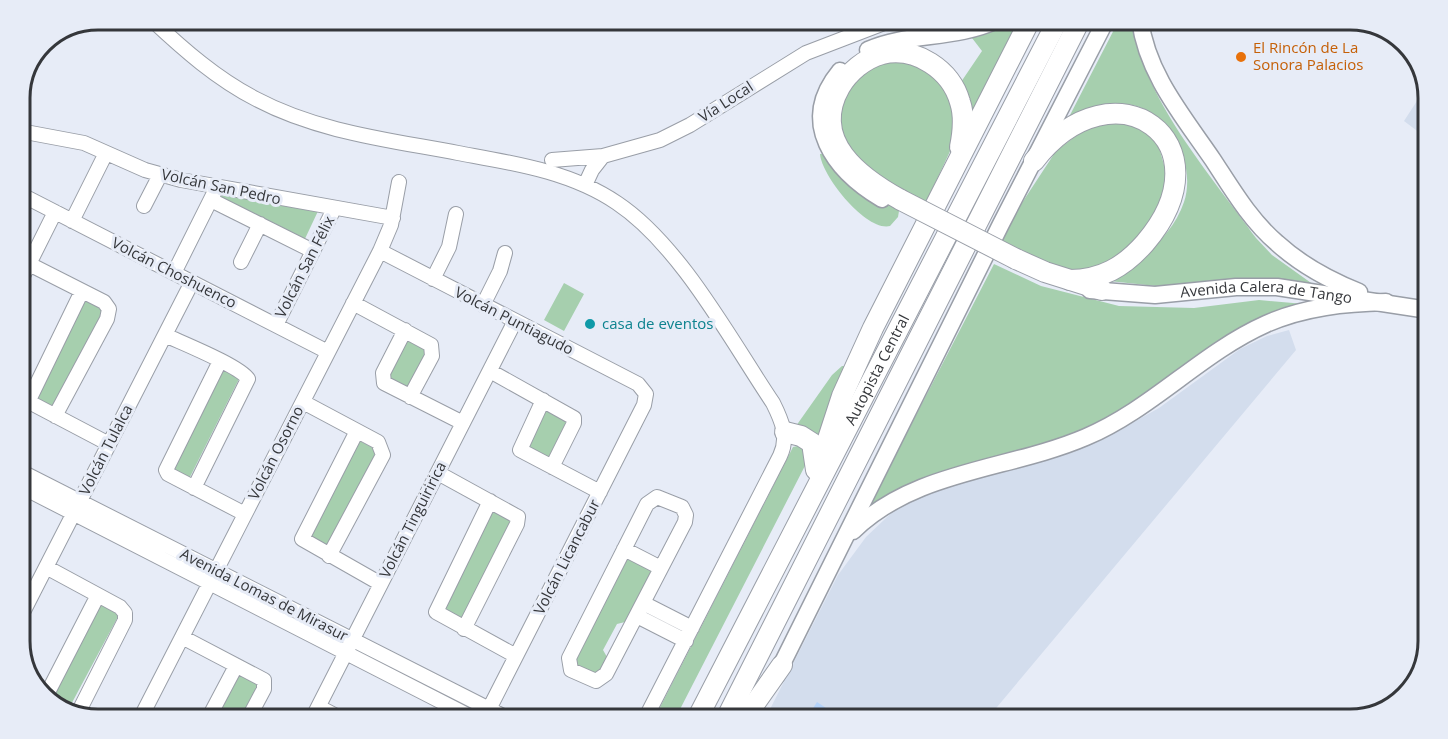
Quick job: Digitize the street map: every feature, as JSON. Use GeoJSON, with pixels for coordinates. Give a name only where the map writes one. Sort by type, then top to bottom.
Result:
{"type":"FeatureCollection","features":[{"type":"Feature","properties":{"kind":"highway"},"geometry":{"type":"LineString","coordinates":[[813,492],[832,425],[848,381],[1025,30]]}},
{"type":"Feature","properties":{"kind":"highway","name":"Autopista Central"},"geometry":{"type":"LineString","coordinates":[[703,709],[1053,30]]}},
{"type":"Feature","properties":{"kind":"highway","name":"Autopista Central"},"geometry":{"type":"LineString","coordinates":[[732,709],[1075,30]]}},
{"type":"Feature","properties":{"kind":"highway"},"geometry":{"type":"LineString","coordinates":[[957,161],[963,124],[962,109],[952,84],[942,71],[923,59],[903,53],[882,54],[860,65],[843,82],[835,97],[831,122],[834,139],[843,156],[871,184],[900,204],[1014,262],[1102,290]]}},
{"type":"Feature","properties":{"kind":"highway"},"geometry":{"type":"LineString","coordinates":[[1034,161],[1068,128],[1090,116],[1112,112],[1129,114],[1152,126],[1165,140],[1176,165],[1176,188],[1170,207],[1142,247],[1112,272],[1096,278],[1070,280]]}},
{"type":"Feature","properties":{"kind":"highway"},"geometry":{"type":"LineString","coordinates":[[785,432],[807,439],[814,447],[813,492]]}},
{"type":"Feature","properties":{"kind":"highway"},"geometry":{"type":"LineString","coordinates":[[752,709],[782,665]]}},
{"type":"Feature","properties":{"kind":"main road"},"geometry":{"type":"LineString","coordinates":[[900,204],[851,178],[832,156],[826,141],[823,115],[825,98],[832,81],[849,62],[872,49],[889,43],[958,34],[969,30]]}},
{"type":"Feature","properties":{"kind":"main road"},"geometry":{"type":"LineString","coordinates":[[760,709],[1101,30]]}},
{"type":"Feature","properties":{"kind":"main road"},"geometry":{"type":"LineString","coordinates":[[1142,30],[1145,47],[1160,81],[1259,226],[1285,250],[1316,271],[1386,302]]}},
{"type":"Feature","properties":{"kind":"main road","name":"Avenida Calera de Tango"},"geometry":{"type":"LineString","coordinates":[[1014,262],[1067,286],[1102,290],[1155,295],[1236,287],[1277,287],[1418,308]]}},
{"type":"Feature","properties":{"kind":"main road"},"geometry":{"type":"LineString","coordinates":[[843,542],[869,516],[907,493],[1056,448],[1101,430],[1142,406],[1222,348],[1268,323],[1327,307],[1386,302]]}},
{"type":"Feature","properties":{"kind":"street"},"geometry":{"type":"LineString","coordinates":[[164,30],[218,76],[285,113],[355,134],[528,166],[585,185],[625,209],[669,250],[773,403],[785,432],[780,456],[651,709]]}},
{"type":"Feature","properties":{"kind":"street","name":"Vía Local"},"geometry":{"type":"LineString","coordinates":[[552,160],[603,156],[646,145],[673,134],[806,53],[866,30]]}},
{"type":"Feature","properties":{"kind":"street","name":"Volcán San Pedro"},"geometry":{"type":"LineString","coordinates":[[30,133],[84,143],[160,175],[213,194],[393,218]]}},
{"type":"Feature","properties":{"kind":"street"},"geometry":{"type":"LineString","coordinates":[[72,221],[106,153]]}},
{"type":"Feature","properties":{"kind":"street"},"geometry":{"type":"LineString","coordinates":[[585,185],[592,170],[603,156]]}},
{"type":"Feature","properties":{"kind":"street"},"geometry":{"type":"LineString","coordinates":[[144,206],[160,175]]}},
{"type":"Feature","properties":{"kind":"street","name":"Volcán Osorno"},"geometry":{"type":"LineString","coordinates":[[146,709],[380,251],[393,218],[399,182]]}},
{"type":"Feature","properties":{"kind":"street"},"geometry":{"type":"LineString","coordinates":[[174,273],[213,194],[261,224],[313,251]]}},
{"type":"Feature","properties":{"kind":"street","name":"Volcán Choshuenco"},"geometry":{"type":"LineString","coordinates":[[30,199],[328,352]]}},
{"type":"Feature","properties":{"kind":"street","name":"Volcán San Félix"},"geometry":{"type":"LineString","coordinates":[[276,325],[334,209]]}},
{"type":"Feature","properties":{"kind":"street"},"geometry":{"type":"LineString","coordinates":[[30,262],[55,213]]}},
{"type":"Feature","properties":{"kind":"street"},"geometry":{"type":"LineString","coordinates":[[433,279],[449,247],[456,214]]}},
{"type":"Feature","properties":{"kind":"street"},"geometry":{"type":"LineString","coordinates":[[241,262],[261,224]]}},
{"type":"Feature","properties":{"kind":"street","name":"Volcán Puntiagudo"},"geometry":{"type":"LineString","coordinates":[[380,251],[638,384],[646,394]]}},
{"type":"Feature","properties":{"kind":"street"},"geometry":{"type":"LineString","coordinates":[[483,305],[506,253]]}},
{"type":"Feature","properties":{"kind":"street"},"geometry":{"type":"LineString","coordinates":[[30,265],[104,302],[109,309],[107,319],[55,416]]}},
{"type":"Feature","properties":{"kind":"street","name":"Volcán Tulalca"},"geometry":{"type":"LineString","coordinates":[[30,598],[192,282]]}},
{"type":"Feature","properties":{"kind":"street"},"geometry":{"type":"LineString","coordinates":[[30,398],[82,291]]}},
{"type":"Feature","properties":{"kind":"street"},"geometry":{"type":"LineString","coordinates":[[353,303],[427,341],[433,350],[410,397]]}},
{"type":"Feature","properties":{"kind":"street","name":"Volcán Tinguiririca"},"geometry":{"type":"LineString","coordinates":[[317,709],[515,321]]}},
{"type":"Feature","properties":{"kind":"street"},"geometry":{"type":"LineString","coordinates":[[405,330],[382,377],[387,385],[463,423]]}},
{"type":"Feature","properties":{"kind":"street"},"geometry":{"type":"LineString","coordinates":[[165,335],[220,361],[248,379],[194,488]]}},
{"type":"Feature","properties":{"kind":"street"},"geometry":{"type":"LineString","coordinates":[[220,361],[166,470],[168,474],[245,514]]}},
{"type":"Feature","properties":{"kind":"street"},"geometry":{"type":"LineString","coordinates":[[490,371],[574,418],[574,423],[552,467]]}},
{"type":"Feature","properties":{"kind":"street","name":"Volcán Licancabur"},"geometry":{"type":"LineString","coordinates":[[489,709],[644,405],[646,394]]}},
{"type":"Feature","properties":{"kind":"street"},"geometry":{"type":"LineString","coordinates":[[543,400],[520,450],[600,492]]}},
{"type":"Feature","properties":{"kind":"street"},"geometry":{"type":"LineString","coordinates":[[30,401],[109,444]]}},
{"type":"Feature","properties":{"kind":"street"},"geometry":{"type":"LineString","coordinates":[[303,402],[378,442],[382,455],[329,556]]}},
{"type":"Feature","properties":{"kind":"street"},"geometry":{"type":"LineString","coordinates":[[357,431],[302,537],[304,542],[381,584]]}},
{"type":"Feature","properties":{"kind":"street"},"geometry":{"type":"LineString","coordinates":[[438,473],[514,513],[518,521],[464,628]]}},
{"type":"Feature","properties":{"kind":"street","name":"Avenida Lomas de Mirasur"},"geometry":{"type":"LineString","coordinates":[[30,478],[76,508],[209,584],[454,709]]}},
{"type":"Feature","properties":{"kind":"street","name":"Avenida Lomas de Mirasur"},"geometry":{"type":"LineString","coordinates":[[30,490],[216,570],[352,640],[477,709]]}},
{"type":"Feature","properties":{"kind":"street"},"geometry":{"type":"LineString","coordinates":[[661,497],[680,506],[685,512],[686,519],[603,678],[592,681],[571,670],[568,662],[624,549],[651,499],[661,497]]}},
{"type":"Feature","properties":{"kind":"street"},"geometry":{"type":"LineString","coordinates":[[490,501],[436,607],[440,616],[516,656]]}},
{"type":"Feature","properties":{"kind":"street"},"geometry":{"type":"LineString","coordinates":[[624,549],[661,568]]}},
{"type":"Feature","properties":{"kind":"street"},"geometry":{"type":"LineString","coordinates":[[46,567],[120,607],[125,616],[81,707]]}},
{"type":"Feature","properties":{"kind":"street"},"geometry":{"type":"LineString","coordinates":[[50,689],[98,595]]}},
{"type":"Feature","properties":{"kind":"street"},"geometry":{"type":"LineString","coordinates":[[640,610],[689,635]]}},
{"type":"Feature","properties":{"kind":"street"},"geometry":{"type":"LineString","coordinates":[[182,637],[264,680],[266,684],[254,709]]}},
{"type":"Feature","properties":{"kind":"street"},"geometry":{"type":"LineString","coordinates":[[214,709],[236,666]]}},
{"type":"Feature","properties":{"kind":"shaded area"},"geometry":{"type":"Polygon","coordinates":[[[1418,99],[1418,132],[1404,121],[1418,99]]]}},
{"type":"Feature","properties":{"kind":"shaded area"},"geometry":{"type":"Polygon","coordinates":[[[1289,330],[1296,350],[995,709],[770,709],[838,575],[866,537],[905,500],[1069,452],[1105,438],[1159,408],[1240,349],[1267,336],[1289,330]]]}},
{"type":"Feature","properties":{"kind":"green space"},"geometry":{"type":"Polygon","coordinates":[[[989,30],[1015,30],[972,114],[961,82],[982,51],[972,38],[989,30]]]}},
{"type":"Feature","properties":{"kind":"green space"},"geometry":{"type":"Polygon","coordinates":[[[1114,30],[1135,30],[1138,48],[1148,76],[1180,134],[1256,238],[1272,255],[1314,285],[1241,281],[1156,286],[1109,281],[1153,248],[1179,215],[1187,187],[1183,155],[1167,126],[1141,108],[1126,104],[1110,104],[1096,106],[1069,117],[1114,30]]]}},
{"type":"Feature","properties":{"kind":"green space"},"geometry":{"type":"Polygon","coordinates":[[[903,60],[940,78],[957,115],[952,147],[926,203],[862,167],[849,154],[838,124],[838,111],[856,77],[885,61],[903,60]]]}},
{"type":"Feature","properties":{"kind":"green space"},"geometry":{"type":"Polygon","coordinates":[[[1097,120],[1138,126],[1157,140],[1169,183],[1151,223],[1117,259],[1083,273],[1055,271],[1001,241],[1016,212],[1056,151],[1097,120]]]}},
{"type":"Feature","properties":{"kind":"green space"},"geometry":{"type":"Polygon","coordinates":[[[820,154],[826,154],[870,194],[899,211],[898,217],[890,226],[880,226],[870,221],[847,201],[829,176],[820,154]]]}},
{"type":"Feature","properties":{"kind":"green space"},"geometry":{"type":"Polygon","coordinates":[[[222,193],[319,209],[303,243],[219,198],[222,193]]]}},
{"type":"Feature","properties":{"kind":"green space"},"geometry":{"type":"Polygon","coordinates":[[[994,264],[1041,286],[1119,306],[1194,308],[1259,300],[1316,305],[1290,312],[1105,425],[866,512],[994,264]]]}},
{"type":"Feature","properties":{"kind":"green space"},"geometry":{"type":"Polygon","coordinates":[[[564,283],[584,294],[564,331],[544,320],[564,283]]]}},
{"type":"Feature","properties":{"kind":"green space"},"geometry":{"type":"Polygon","coordinates":[[[84,297],[106,308],[54,411],[32,400],[84,297]]]}},
{"type":"Feature","properties":{"kind":"green space"},"geometry":{"type":"Polygon","coordinates":[[[407,339],[429,349],[408,392],[386,381],[407,339]]]}},
{"type":"Feature","properties":{"kind":"green space"},"geometry":{"type":"Polygon","coordinates":[[[842,366],[847,366],[819,446],[796,426],[832,375],[842,366]]]}},
{"type":"Feature","properties":{"kind":"green space"},"geometry":{"type":"Polygon","coordinates":[[[223,368],[240,377],[188,481],[170,472],[223,368]]]}},
{"type":"Feature","properties":{"kind":"green space"},"geometry":{"type":"Polygon","coordinates":[[[544,409],[567,421],[548,459],[525,447],[544,409]]]}},
{"type":"Feature","properties":{"kind":"green space"},"geometry":{"type":"Polygon","coordinates":[[[358,440],[377,450],[328,550],[307,538],[358,440]]]}},
{"type":"Feature","properties":{"kind":"green space"},"geometry":{"type":"Polygon","coordinates":[[[802,445],[809,458],[680,709],[659,709],[793,447],[802,445]]]}},
{"type":"Feature","properties":{"kind":"green space"},"geometry":{"type":"Polygon","coordinates":[[[494,509],[515,519],[462,623],[441,611],[494,509]]]}},
{"type":"Feature","properties":{"kind":"green space"},"geometry":{"type":"Polygon","coordinates":[[[631,555],[652,571],[625,622],[617,624],[603,650],[607,657],[599,673],[595,675],[576,666],[574,660],[626,558],[631,555]]]}},
{"type":"Feature","properties":{"kind":"green space"},"geometry":{"type":"Polygon","coordinates":[[[101,600],[121,611],[72,703],[54,693],[101,600]]]}},
{"type":"Feature","properties":{"kind":"green space"},"geometry":{"type":"Polygon","coordinates":[[[238,672],[260,684],[246,709],[219,709],[238,672]]]}},
{"type":"Feature","properties":{"kind":"water"},"geometry":{"type":"Polygon","coordinates":[[[817,702],[828,709],[813,709],[817,702]]]}},
{"type":"Feature","properties":{"kind":"place","name":"El Rincón de La Sonora Palacios"},"geometry":{"type":"Point","coordinates":[1241,57]}},
{"type":"Feature","properties":{"kind":"place","name":"casa de eventos"},"geometry":{"type":"Point","coordinates":[590,324]}}]}
